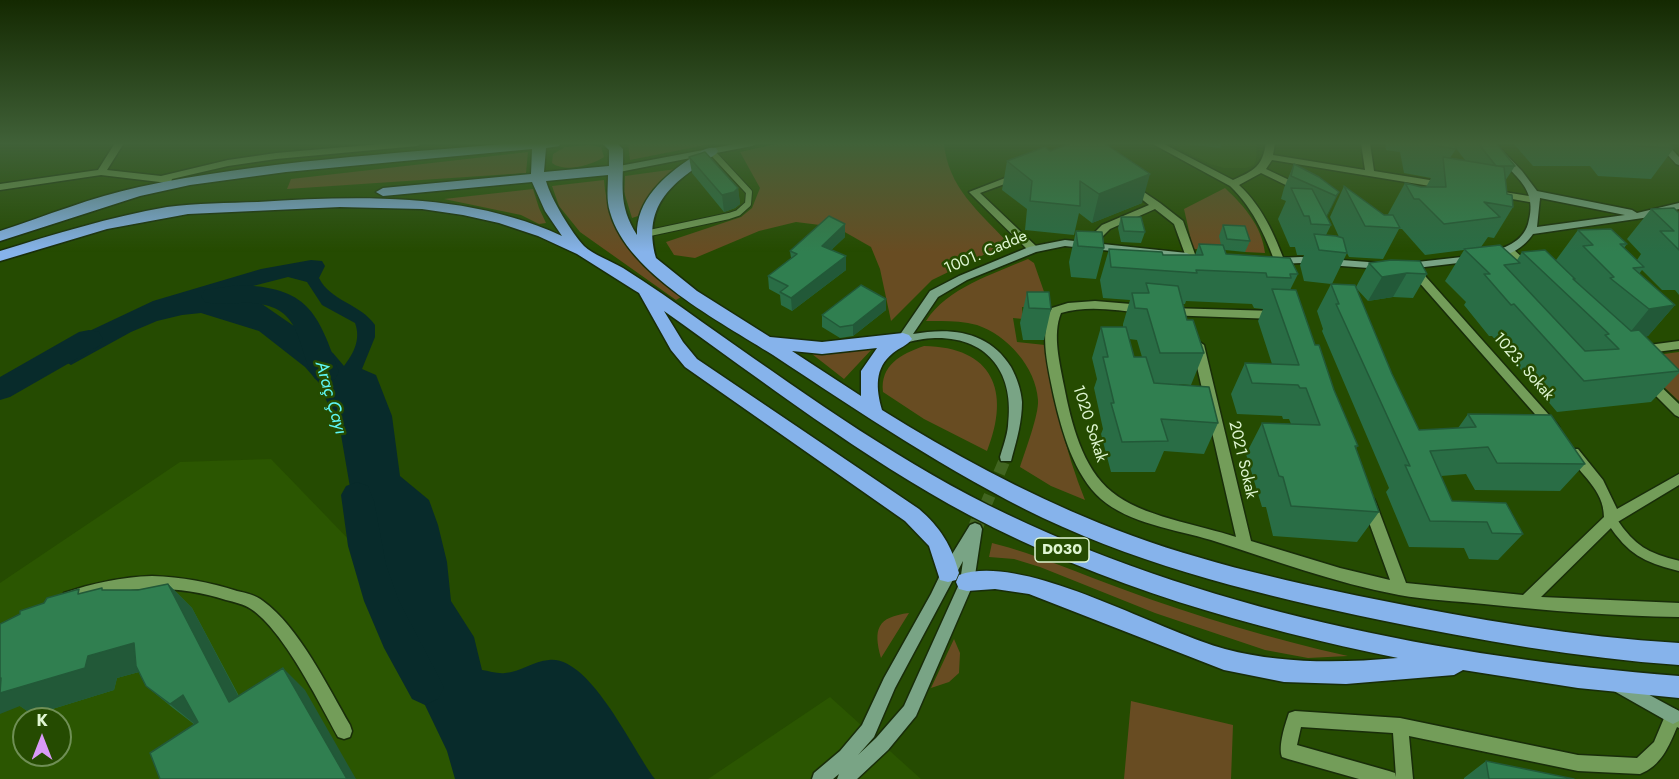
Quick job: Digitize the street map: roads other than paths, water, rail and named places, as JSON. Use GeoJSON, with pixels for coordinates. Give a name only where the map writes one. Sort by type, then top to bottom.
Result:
{"type":"FeatureCollection","features":[{"type":"Feature","properties":{"kind":"highway"},"geometry":{"type":"LineString","coordinates":[[0,236],[137,192],[202,179]]}},
{"type":"Feature","properties":{"kind":"highway"},"geometry":{"type":"LineString","coordinates":[[169,211],[252,200],[534,179]]}},
{"type":"Feature","properties":{"kind":"highway"},"geometry":{"type":"LineString","coordinates":[[539,179],[555,218],[581,250]]}},
{"type":"Feature","properties":{"kind":"highway","name":"D030"},"geometry":{"type":"LineString","coordinates":[[614,179],[614,202],[619,219],[636,247],[648,261],[688,291],[943,456],[1002,488],[1104,534],[1175,559],[1349,604],[1476,630],[1585,646],[1679,654]]}},
{"type":"Feature","properties":{"kind":"highway"},"geometry":{"type":"LineString","coordinates":[[648,261],[645,221],[659,191],[671,179]]}},
{"type":"Feature","properties":{"kind":"highway","name":"D030"},"geometry":{"type":"LineString","coordinates":[[0,256],[82,231],[169,211],[302,203],[397,201],[464,209],[529,228],[581,250],[642,289],[907,472],[1012,527],[1064,550],[1133,576],[1241,611],[1334,635],[1475,662],[1614,683],[1679,687]]}},
{"type":"Feature","properties":{"kind":"highway"},"geometry":{"type":"LineString","coordinates":[[0,227],[30,220],[50,219]]}},
{"type":"Feature","properties":{"kind":"highway"},"geometry":{"type":"LineString","coordinates":[[642,289],[677,346],[691,363],[912,515],[931,531],[957,578],[1029,585],[1224,659],[1284,671],[1346,673],[1475,662]]}},
{"type":"Feature","properties":{"kind":"highway"},"geometry":{"type":"LineString","coordinates":[[765,342],[822,348],[903,339]]}},
{"type":"Feature","properties":{"kind":"highway"},"geometry":{"type":"LineString","coordinates":[[874,413],[868,386],[871,366],[885,349],[903,339]]}},
{"type":"Feature","properties":{"kind":"main road"},"geometry":{"type":"LineString","coordinates":[[1520,179],[1534,196],[1646,218],[1679,206]]}},
{"type":"Feature","properties":{"kind":"main road"},"geometry":{"type":"LineString","coordinates":[[1273,261],[1301,260],[1400,266],[1459,261],[1509,251],[1520,245],[1532,231],[1534,196]]}},
{"type":"Feature","properties":{"kind":"main road"},"geometry":{"type":"LineString","coordinates":[[1532,231],[1646,218],[1668,219]]}},
{"type":"Feature","properties":{"kind":"main road","name":"1001. Cadde"},"geometry":{"type":"LineString","coordinates":[[903,339],[934,294],[974,273],[1033,249],[1055,244],[1088,245],[1195,257]]}},
{"type":"Feature","properties":{"kind":"main road"},"geometry":{"type":"LineString","coordinates":[[903,339],[931,333],[947,333],[976,341],[996,354],[1006,365],[1018,410],[1014,436],[1006,457]]}},
{"type":"Feature","properties":{"kind":"main road"},"geometry":{"type":"LineString","coordinates":[[820,779],[846,757],[868,731],[889,683],[940,592],[957,578]]}},
{"type":"Feature","properties":{"kind":"main road"},"geometry":{"type":"LineString","coordinates":[[845,779],[882,744],[910,711],[957,578]]}},
{"type":"Feature","properties":{"kind":"main road"},"geometry":{"type":"LineString","coordinates":[[1614,683],[1676,718]]}},
{"type":"Feature","properties":{"kind":"street"},"geometry":{"type":"LineString","coordinates":[[0,187],[51,179]]}},
{"type":"Feature","properties":{"kind":"street"},"geometry":{"type":"LineString","coordinates":[[166,179],[190,181]]}},
{"type":"Feature","properties":{"kind":"street"},"geometry":{"type":"LineString","coordinates":[[1007,179],[974,192],[1033,249]]}},
{"type":"Feature","properties":{"kind":"street"},"geometry":{"type":"LineString","coordinates":[[1121,179],[1179,223],[1195,257]]}},
{"type":"Feature","properties":{"kind":"street"},"geometry":{"type":"LineString","coordinates":[[1224,179],[1249,199],[1260,216],[1273,261],[1288,282]]}},
{"type":"Feature","properties":{"kind":"street"},"geometry":{"type":"LineString","coordinates":[[1233,184],[1243,179]]}},
{"type":"Feature","properties":{"kind":"street"},"geometry":{"type":"LineString","coordinates":[[1280,179],[1313,196]]}},
{"type":"Feature","properties":{"kind":"street"},"geometry":{"type":"LineString","coordinates":[[1408,179],[1453,187]]}},
{"type":"Feature","properties":{"kind":"street"},"geometry":{"type":"LineString","coordinates":[[1488,192],[1534,196]]}},
{"type":"Feature","properties":{"kind":"street"},"geometry":{"type":"LineString","coordinates":[[1088,245],[1106,227],[1157,205]]}},
{"type":"Feature","properties":{"kind":"street"},"geometry":{"type":"LineString","coordinates":[[1509,251],[1535,274]]}},
{"type":"Feature","properties":{"kind":"street","name":"1023. Sokak"},"geometry":{"type":"LineString","coordinates":[[1400,266],[1534,403],[1608,499],[1612,510],[1611,519]]}},
{"type":"Feature","properties":{"kind":"street","name":"1020 Sokak"},"geometry":{"type":"LineString","coordinates":[[1245,545],[1154,517],[1108,497],[1094,485],[1083,466],[1061,399],[1052,323],[1056,311],[1068,307],[1095,305],[1193,324],[1289,315]]}},
{"type":"Feature","properties":{"kind":"street","name":"2021 Sokak"},"geometry":{"type":"LineString","coordinates":[[1193,324],[1245,545]]}},
{"type":"Feature","properties":{"kind":"street"},"geometry":{"type":"LineString","coordinates":[[1629,351],[1679,345]]}},
{"type":"Feature","properties":{"kind":"street"},"geometry":{"type":"LineString","coordinates":[[1641,375],[1679,412]]}},
{"type":"Feature","properties":{"kind":"street"},"geometry":{"type":"LineString","coordinates":[[1526,602],[1611,519],[1679,479]]}},
{"type":"Feature","properties":{"kind":"street"},"geometry":{"type":"LineString","coordinates":[[1365,490],[1401,589]]}},
{"type":"Feature","properties":{"kind":"street"},"geometry":{"type":"LineString","coordinates":[[1245,545],[1343,575],[1401,589],[1598,609],[1679,610]]}},
{"type":"Feature","properties":{"kind":"street"},"geometry":{"type":"LineString","coordinates":[[56,603],[87,591],[124,584],[170,582],[209,586],[258,604],[294,646],[344,730]]}},
{"type":"Feature","properties":{"kind":"street"},"geometry":{"type":"LineString","coordinates":[[1389,779],[1288,750],[1295,719],[1400,726],[1578,764],[1640,766],[1660,748],[1676,718]]}},
{"type":"Feature","properties":{"kind":"street"},"geometry":{"type":"LineString","coordinates":[[1400,726],[1405,779]]}},
{"type":"Feature","properties":{"kind":"lane"},"geometry":{"type":"LineString","coordinates":[[645,234],[738,213],[748,204],[749,192],[737,179]]}},
{"type":"Feature","properties":{"kind":"lane"},"geometry":{"type":"LineString","coordinates":[[1611,519],[1624,542],[1633,550],[1662,563],[1679,566]]}},
{"type":"Feature","properties":{"kind":"water"},"geometry":{"type":"Polygon","coordinates":[[[311,260],[322,261],[325,266],[319,278],[324,286],[362,312],[375,325],[375,337],[362,369],[376,375],[392,416],[400,476],[429,500],[447,562],[451,601],[474,637],[482,670],[505,673],[549,660],[564,663],[580,673],[609,707],[655,779],[455,779],[447,751],[423,701],[383,601],[351,493],[341,435],[319,383],[305,367],[259,331],[201,313],[157,321],[131,332],[71,365],[47,351],[153,301],[261,269],[311,260]],[[288,277],[249,287],[250,292],[262,304],[333,353],[344,366],[355,346],[357,329],[355,323],[322,305],[307,282],[288,277]]]}},
{"type":"Feature","properties":{"kind":"waterway","name":"Araç Çayı"},"geometry":{"type":"LineString","coordinates":[[214,296],[251,294],[287,303],[305,320],[325,372]]}},
{"type":"Feature","properties":{"kind":"waterway","name":"Araç Çayı"},"geometry":{"type":"LineString","coordinates":[[0,390],[89,339]]}},
{"type":"Feature","properties":{"kind":"waterway","name":"Araç Çayı"},"geometry":{"type":"LineString","coordinates":[[357,495],[369,565],[381,601],[406,654],[425,687]]}},
{"type":"Feature","properties":{"kind":"tunnel"},"geometry":{"type":"LineString","coordinates":[[978,523],[1006,457]]}},
{"type":"Feature","properties":{"kind":"tunnel"},"geometry":{"type":"LineString","coordinates":[[975,529],[978,521]]}}]}
